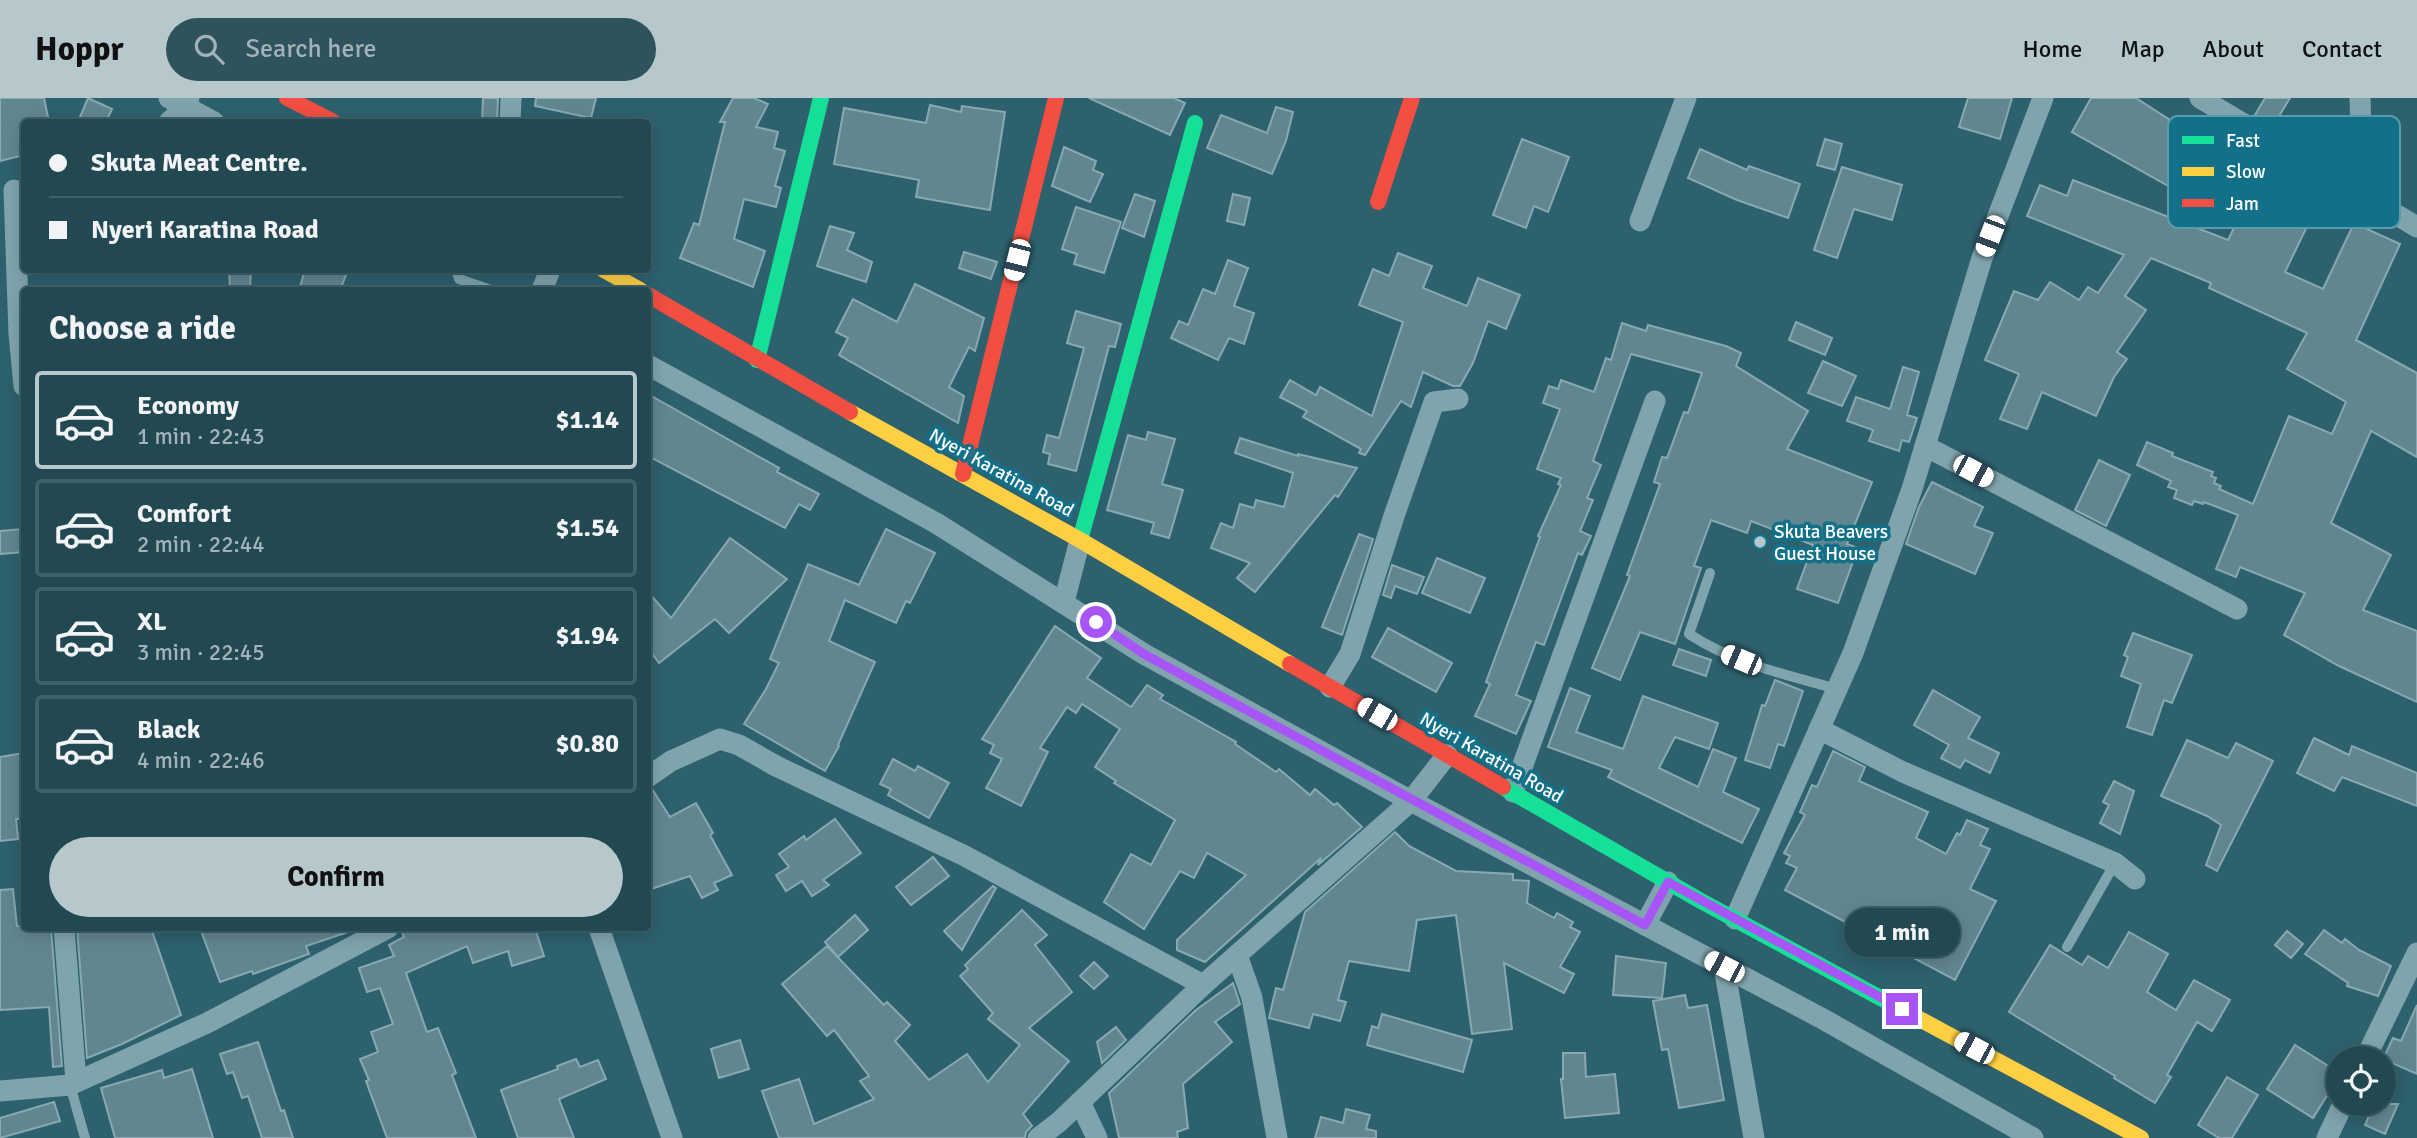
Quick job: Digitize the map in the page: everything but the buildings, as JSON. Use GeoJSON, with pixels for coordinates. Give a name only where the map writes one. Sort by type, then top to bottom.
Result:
{"type":"FeatureCollection","features":[{"type":"Feature","properties":{"kind":"main road"},"geometry":{"type":"LineString","coordinates":[[287,98],[328,119]]}},
{"type":"Feature","properties":{"kind":"main road"},"geometry":{"type":"LineString","coordinates":[[757,360],[821,98]]}},
{"type":"Feature","properties":{"kind":"main road"},"geometry":{"type":"LineString","coordinates":[[964,474],[1056,98]]}},
{"type":"Feature","properties":{"kind":"main road"},"geometry":{"type":"LineString","coordinates":[[1378,202],[1412,98]]}},
{"type":"Feature","properties":{"kind":"main road"},"geometry":{"type":"LineString","coordinates":[[1080,540],[1195,123]]}},
{"type":"Feature","properties":{"kind":"main road"},"geometry":{"type":"LineString","coordinates":[[609,273],[635,287]]}},
{"type":"Feature","properties":{"kind":"main road","name":"Nyeri Karatina Road"},"geometry":{"type":"LineString","coordinates":[[651,297],[757,360],[1080,540],[1668,882],[2141,1138]]}},
{"type":"Feature","properties":{"kind":"street"},"geometry":{"type":"LineString","coordinates":[[510,119],[511,98]]}},
{"type":"Feature","properties":{"kind":"street"},"geometry":{"type":"LineString","coordinates":[[1640,221],[1686,98]]}},
{"type":"Feature","properties":{"kind":"street"},"geometry":{"type":"LineString","coordinates":[[1735,919],[1853,653],[1899,527],[1982,258],[2043,98]]}},
{"type":"Feature","properties":{"kind":"street"},"geometry":{"type":"LineString","coordinates":[[2200,98],[2230,116]]}},
{"type":"Feature","properties":{"kind":"street"},"geometry":{"type":"LineString","coordinates":[[2360,98],[2361,116]]}},
{"type":"Feature","properties":{"kind":"street"},"geometry":{"type":"LineString","coordinates":[[171,119],[181,100],[210,119]]}},
{"type":"Feature","properties":{"kind":"street"},"geometry":{"type":"LineString","coordinates":[[13,189],[21,355]]}},
{"type":"Feature","properties":{"kind":"street"},"geometry":{"type":"LineString","coordinates":[[2400,217],[2417,227]]}},
{"type":"Feature","properties":{"kind":"street"},"geometry":{"type":"LineString","coordinates":[[651,368],[936,523],[1144,654],[1412,801],[1823,1019],[2032,1138]]}},
{"type":"Feature","properties":{"kind":"street"},"geometry":{"type":"LineString","coordinates":[[1330,687],[1350,654],[1434,402],[1458,399]]}},
{"type":"Feature","properties":{"kind":"street"},"geometry":{"type":"LineString","coordinates":[[1513,792],[1655,401]]}},
{"type":"Feature","properties":{"kind":"street"},"geometry":{"type":"LineString","coordinates":[[1925,446],[2237,609]]}},
{"type":"Feature","properties":{"kind":"street"},"geometry":{"type":"LineString","coordinates":[[1064,602],[1080,540]]}},
{"type":"Feature","properties":{"kind":"street"},"geometry":{"type":"LineString","coordinates":[[1819,729],[1903,772],[2115,863],[2134,879]]}},
{"type":"Feature","properties":{"kind":"street"},"geometry":{"type":"LineString","coordinates":[[651,775],[671,761],[720,739],[739,746],[965,856],[1203,985]]}},
{"type":"Feature","properties":{"kind":"street"},"geometry":{"type":"LineString","coordinates":[[1038,1138],[1080,1102],[1203,985],[1412,801],[1447,755]]}},
{"type":"Feature","properties":{"kind":"street"},"geometry":{"type":"LineString","coordinates":[[1645,925],[1668,882]]}},
{"type":"Feature","properties":{"kind":"street"},"geometry":{"type":"LineString","coordinates":[[64,931],[73,1083]]}},
{"type":"Feature","properties":{"kind":"street"},"geometry":{"type":"LineString","coordinates":[[0,1091],[73,1083],[120,1064],[206,1023],[382,931]]}},
{"type":"Feature","properties":{"kind":"street"},"geometry":{"type":"LineString","coordinates":[[600,931],[671,1138]]}},
{"type":"Feature","properties":{"kind":"street"},"geometry":{"type":"LineString","coordinates":[[2371,1046],[2417,953]]}},
{"type":"Feature","properties":{"kind":"street"},"geometry":{"type":"LineString","coordinates":[[1237,955],[1252,998],[1277,1138]]}},
{"type":"Feature","properties":{"kind":"street"},"geometry":{"type":"LineString","coordinates":[[1724,967],[1754,1138]]}},
{"type":"Feature","properties":{"kind":"street"},"geometry":{"type":"LineString","coordinates":[[1080,1102],[1097,1138]]}},
{"type":"Feature","properties":{"kind":"street"},"geometry":{"type":"LineString","coordinates":[[2326,1138],[2337,1116]]}},
{"type":"Feature","properties":{"kind":"lane"},"geometry":{"type":"LineString","coordinates":[[457,273],[459,279],[482,287]]}},
{"type":"Feature","properties":{"kind":"lane"},"geometry":{"type":"LineString","coordinates":[[1710,573],[1689,634],[1707,646],[1741,660],[1837,689]]}},
{"type":"Feature","properties":{"kind":"lane"},"geometry":{"type":"LineString","coordinates":[[2067,947],[2115,863]]}},
{"type":"Feature","properties":{"kind":"lane"},"geometry":{"type":"LineString","coordinates":[[73,1083],[85,1138]]}},
{"type":"Feature","properties":{"kind":"traffic: fast"},"geometry":{"type":"LineString","coordinates":[[757,360],[821,98]]}},
{"type":"Feature","properties":{"kind":"traffic: fast"},"geometry":{"type":"LineString","coordinates":[[1080,540],[1195,123]]}},
{"type":"Feature","properties":{"kind":"traffic: fast"},"geometry":{"type":"LineString","coordinates":[[1503,787],[1701,901],[1899,1008]]}},
{"type":"Feature","properties":{"kind":"traffic: slow"},"geometry":{"type":"LineString","coordinates":[[609,273],[635,287]]}},
{"type":"Feature","properties":{"kind":"traffic: slow"},"geometry":{"type":"LineString","coordinates":[[850,412],[1080,540],[1290,664]]}},
{"type":"Feature","properties":{"kind":"traffic: slow"},"geometry":{"type":"LineString","coordinates":[[1899,1008],[2141,1138]]}},
{"type":"Feature","properties":{"kind":"traffic: jam"},"geometry":{"type":"LineString","coordinates":[[287,98],[328,119]]}},
{"type":"Feature","properties":{"kind":"traffic: jam"},"geometry":{"type":"LineString","coordinates":[[963,474],[1056,98]]}},
{"type":"Feature","properties":{"kind":"traffic: jam"},"geometry":{"type":"LineString","coordinates":[[1378,202],[1412,98]]}},
{"type":"Feature","properties":{"kind":"traffic: jam"},"geometry":{"type":"LineString","coordinates":[[651,297],[850,412]]}},
{"type":"Feature","properties":{"kind":"traffic: jam"},"geometry":{"type":"LineString","coordinates":[[1290,664],[1503,787]]}},
{"type":"Feature","properties":{"kind":"place","name":"Skuta Beavers Guest House"},"geometry":{"type":"Point","coordinates":[1760,542]}},
{"type":"Feature","properties":{"kind":"route"},"geometry":{"type":"LineString","coordinates":[[1096,622],[1144,654],[1645,925],[1668,882],[1902,1009]]}}]}
